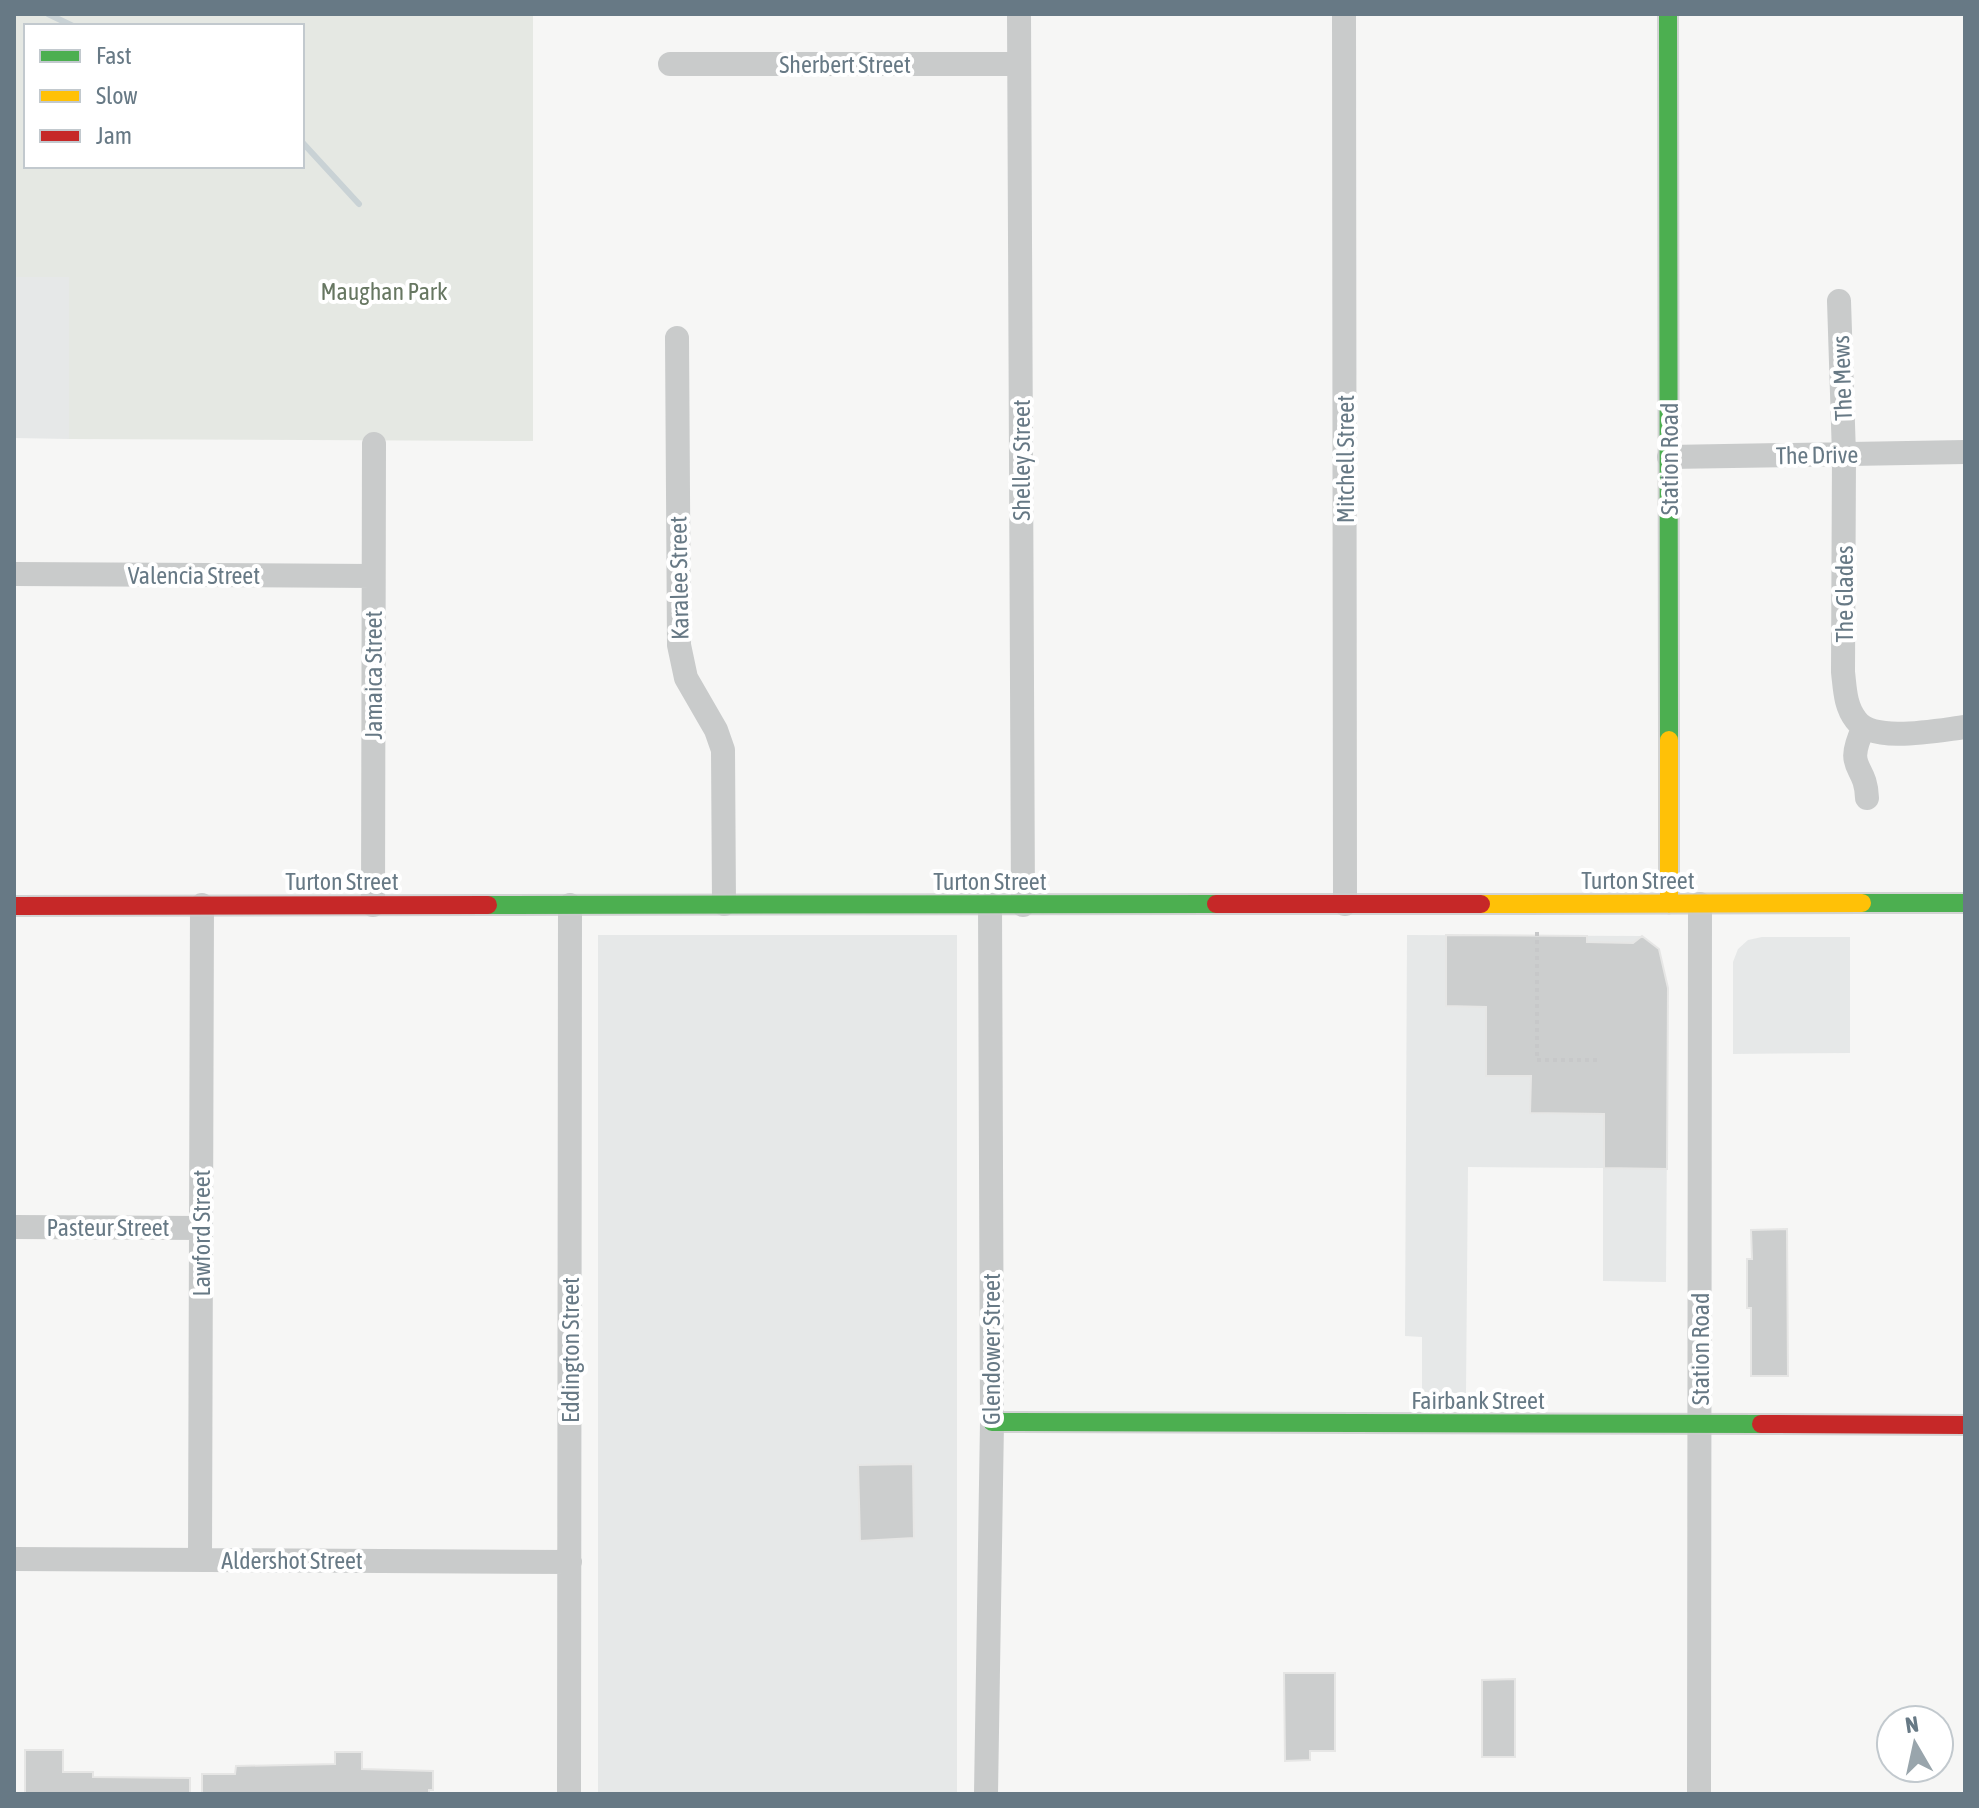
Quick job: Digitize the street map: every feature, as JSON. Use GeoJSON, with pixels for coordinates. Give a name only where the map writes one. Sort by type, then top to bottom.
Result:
{"type":"FeatureCollection","features":[{"type":"Feature","properties":{"kind":"street","name":"Shelley Street"},"geometry":{"type":"LineString","coordinates":[[1019,14],[1023,905]]}},
{"type":"Feature","properties":{"kind":"street","name":"Mitchell Street"},"geometry":{"type":"LineString","coordinates":[[1344,14],[1345,904]]}},
{"type":"Feature","properties":{"kind":"street","name":"Station Road"},"geometry":{"type":"LineString","coordinates":[[1668,14],[1669,904]]}},
{"type":"Feature","properties":{"kind":"street","name":"Sherbert Street"},"geometry":{"type":"LineString","coordinates":[[670,64],[1019,64]]}},
{"type":"Feature","properties":{"kind":"street","name":"The Mews"},"geometry":{"type":"LineString","coordinates":[[1839,301],[1844,455]]}},
{"type":"Feature","properties":{"kind":"street","name":"Karalee Street"},"geometry":{"type":"LineString","coordinates":[[677,338],[679,645],[686,678],[716,730],[723,750],[724,904]]}},
{"type":"Feature","properties":{"kind":"street","name":"Jamaica Street"},"geometry":{"type":"LineString","coordinates":[[373,905],[374,444]]}},
{"type":"Feature","properties":{"kind":"street","name":"The Drive"},"geometry":{"type":"LineString","coordinates":[[1669,457],[1965,452]]}},
{"type":"Feature","properties":{"kind":"street","name":"The Glades"},"geometry":{"type":"LineString","coordinates":[[1844,455],[1843,672],[1846,701],[1857,723],[1864,727]]}},
{"type":"Feature","properties":{"kind":"street","name":"Valencia Street"},"geometry":{"type":"LineString","coordinates":[[14,574],[373,576]]}},
{"type":"Feature","properties":{"kind":"street"},"geometry":{"type":"LineString","coordinates":[[1867,798],[1866,783],[1854,763],[1856,744],[1864,727],[1873,732],[1898,734],[1965,727]]}},
{"type":"Feature","properties":{"kind":"street","name":"Turton Street"},"geometry":{"type":"LineString","coordinates":[[14,906],[1965,903]]}},
{"type":"Feature","properties":{"kind":"street","name":"Station Road"},"geometry":{"type":"LineString","coordinates":[[1699,1794],[1700,904]]}},
{"type":"Feature","properties":{"kind":"street","name":"Lawford Street"},"geometry":{"type":"LineString","coordinates":[[200,1560],[202,905]]}},
{"type":"Feature","properties":{"kind":"street","name":"Eddington Street"},"geometry":{"type":"LineString","coordinates":[[569,1794],[570,905]]}},
{"type":"Feature","properties":{"kind":"street","name":"Glendower Street"},"geometry":{"type":"LineString","coordinates":[[986,1794],[992,1422],[990,905]]}},
{"type":"Feature","properties":{"kind":"street","name":"Pasteur Street"},"geometry":{"type":"LineString","coordinates":[[14,1227],[201,1228]]}},
{"type":"Feature","properties":{"kind":"street","name":"Fairbank Street"},"geometry":{"type":"LineString","coordinates":[[992,1422],[1965,1425]]}},
{"type":"Feature","properties":{"kind":"street","name":"Aldershot Street"},"geometry":{"type":"LineString","coordinates":[[14,1559],[570,1562]]}},
{"type":"Feature","properties":{"kind":"path"},"geometry":{"type":"LineString","coordinates":[[1537,932],[1537,1060],[1597,1060]]}},
{"type":"Feature","properties":{"kind":"shaded area"},"geometry":{"type":"Polygon","coordinates":[[[14,277],[69,277],[69,439],[14,438],[14,277]]]}},
{"type":"Feature","properties":{"kind":"shaded area"},"geometry":{"type":"Polygon","coordinates":[[[598,935],[957,935],[957,1794],[598,1794],[598,935]]]}},
{"type":"Feature","properties":{"kind":"shaded area"},"geometry":{"type":"Polygon","coordinates":[[[1407,935],[1642,936],[1659,949],[1668,988],[1666,1282],[1603,1281],[1603,1168],[1468,1167],[1466,1393],[1422,1393],[1422,1337],[1405,1336],[1407,935]]]}},
{"type":"Feature","properties":{"kind":"shaded area"},"geometry":{"type":"Polygon","coordinates":[[[1762,937],[1850,937],[1850,1053],[1733,1054],[1733,962],[1738,949],[1748,940],[1762,937]]]}},
{"type":"Feature","properties":{"kind":"green space","name":"Maughan Park"},"geometry":{"type":"Polygon","coordinates":[[[14,14],[533,14],[533,441],[69,439],[69,277],[14,277],[14,14]]]}},
{"type":"Feature","properties":{"kind":"building"},"geometry":{"type":"Polygon","coordinates":[[[1446,935],[1587,936],[1587,942],[1633,943],[1642,936],[1659,949],[1668,988],[1667,1169],[1604,1168],[1604,1114],[1530,1113],[1531,1076],[1486,1076],[1486,1007],[1446,1006],[1446,935]]]}},
{"type":"Feature","properties":{"kind":"building"},"geometry":{"type":"Polygon","coordinates":[[[1787,1229],[1788,1376],[1751,1376],[1747,1259],[1752,1259],[1751,1230],[1787,1229]]]}},
{"type":"Feature","properties":{"kind":"building"},"geometry":{"type":"Polygon","coordinates":[[[913,1464],[914,1538],[860,1541],[858,1465],[913,1464]]]}},
{"type":"Feature","properties":{"kind":"building"},"geometry":{"type":"Polygon","coordinates":[[[1284,1673],[1335,1673],[1335,1751],[1310,1751],[1310,1760],[1285,1761],[1284,1673]]]}},
{"type":"Feature","properties":{"kind":"building"},"geometry":{"type":"Polygon","coordinates":[[[1515,1679],[1515,1757],[1482,1757],[1482,1680],[1515,1679]]]}},
{"type":"Feature","properties":{"kind":"building"},"geometry":{"type":"Polygon","coordinates":[[[25,1750],[63,1750],[63,1772],[93,1772],[93,1777],[190,1778],[190,1794],[25,1794],[25,1750]]]}},
{"type":"Feature","properties":{"kind":"building"},"geometry":{"type":"Polygon","coordinates":[[[335,1752],[362,1752],[362,1769],[433,1771],[433,1790],[429,1790],[429,1794],[202,1794],[202,1774],[235,1774],[236,1766],[335,1764],[335,1752]]]}},
{"type":"Feature","properties":{"kind":"waterway"},"geometry":{"type":"LineString","coordinates":[[48,14],[69,24]]}},
{"type":"Feature","properties":{"kind":"waterway"},"geometry":{"type":"LineString","coordinates":[[304,144],[359,204]]}},
{"type":"Feature","properties":{"kind":"traffic: fast"},"geometry":{"type":"LineString","coordinates":[[1668,14],[1669,740]]}},
{"type":"Feature","properties":{"kind":"traffic: fast"},"geometry":{"type":"LineString","coordinates":[[1862,903],[1965,903]]}},
{"type":"Feature","properties":{"kind":"traffic: fast"},"geometry":{"type":"LineString","coordinates":[[488,905],[1216,904]]}},
{"type":"Feature","properties":{"kind":"traffic: fast"},"geometry":{"type":"LineString","coordinates":[[992,1422],[1761,1424]]}},
{"type":"Feature","properties":{"kind":"traffic: slow"},"geometry":{"type":"LineString","coordinates":[[1669,740],[1669,904]]}},
{"type":"Feature","properties":{"kind":"traffic: slow"},"geometry":{"type":"LineString","coordinates":[[1481,904],[1862,903]]}},
{"type":"Feature","properties":{"kind":"traffic: jam"},"geometry":{"type":"LineString","coordinates":[[1216,904],[1481,904]]}},
{"type":"Feature","properties":{"kind":"traffic: jam"},"geometry":{"type":"LineString","coordinates":[[14,906],[488,905]]}},
{"type":"Feature","properties":{"kind":"traffic: jam"},"geometry":{"type":"LineString","coordinates":[[1761,1424],[1965,1425]]}}]}
